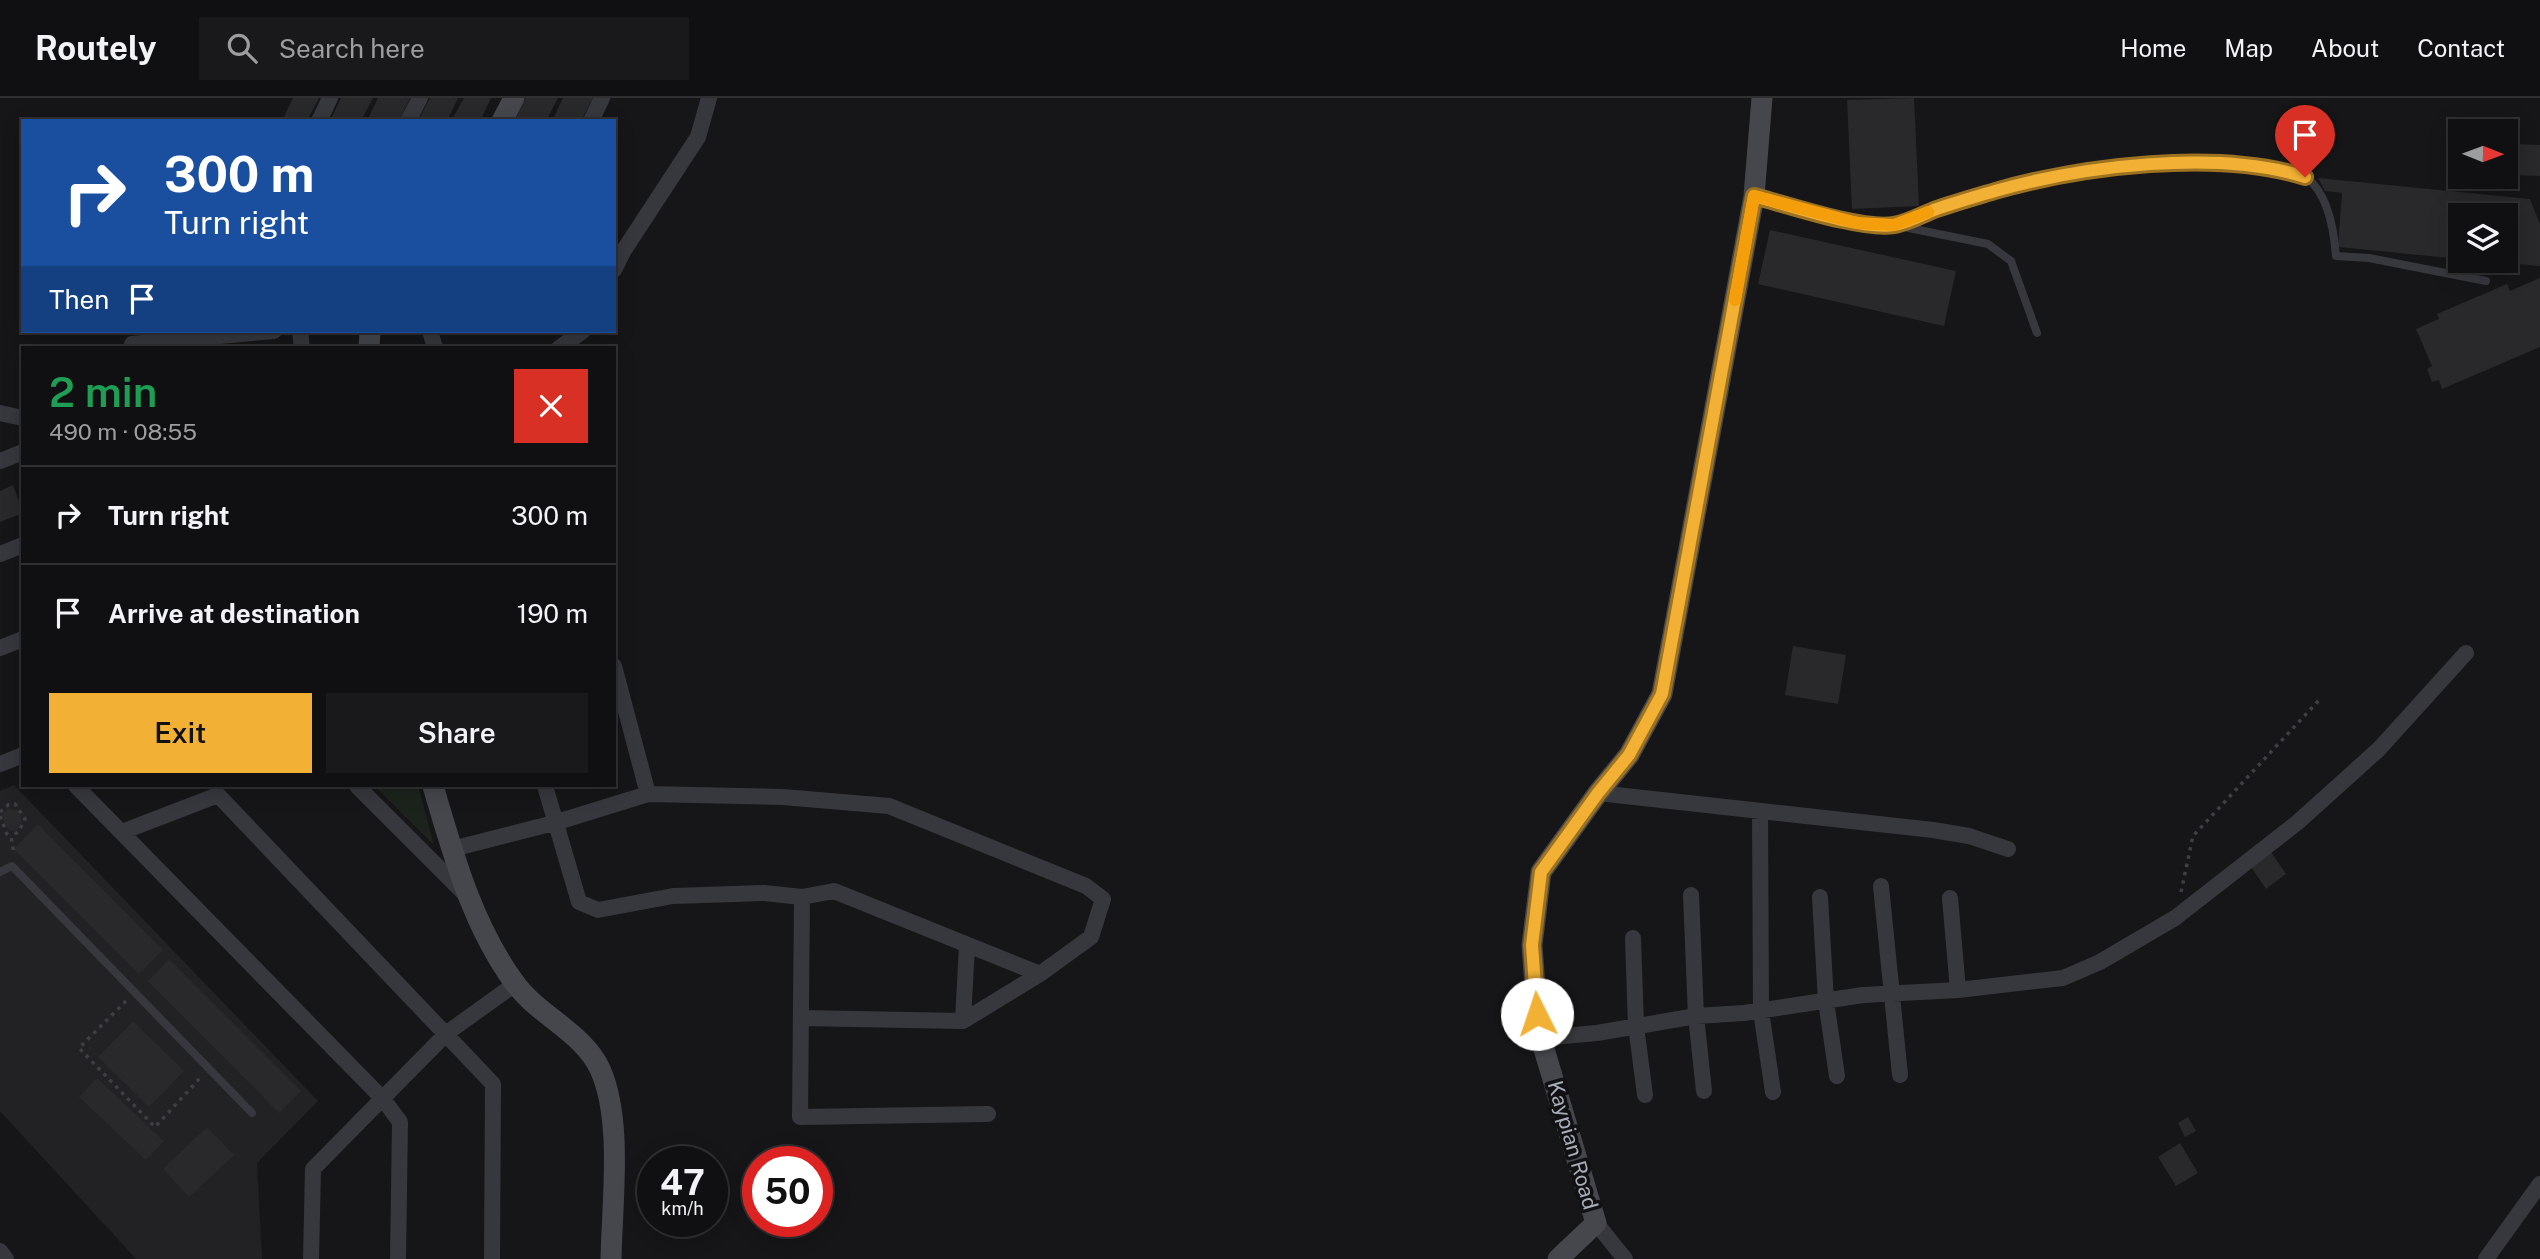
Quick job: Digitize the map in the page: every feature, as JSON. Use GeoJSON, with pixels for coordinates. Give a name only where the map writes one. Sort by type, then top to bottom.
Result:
{"type":"FeatureCollection","features":[{"type":"Feature","properties":{"kind":"main road"},"geometry":{"type":"LineString","coordinates":[[503,119],[513,98]]}},
{"type":"Feature","properties":{"kind":"main road","name":"Kaypian Road"},"geometry":{"type":"LineString","coordinates":[[1558,1259],[1597,1223],[1538,1028],[1532,945],[1541,872],[1629,755],[1662,694],[1754,196],[1762,98]]}},
{"type":"Feature","properties":{"kind":"main road"},"geometry":{"type":"LineString","coordinates":[[433,787],[468,897],[514,984],[542,1012],[581,1043],[599,1066],[611,1100],[614,1140],[611,1259]]}},
{"type":"Feature","properties":{"kind":"street"},"geometry":{"type":"LineString","coordinates":[[320,119],[330,98]]}},
{"type":"Feature","properties":{"kind":"street"},"geometry":{"type":"LineString","coordinates":[[409,119],[420,98]]}},
{"type":"Feature","properties":{"kind":"street"},"geometry":{"type":"LineString","coordinates":[[592,119],[602,98]]}},
{"type":"Feature","properties":{"kind":"street"},"geometry":{"type":"LineString","coordinates":[[616,266],[698,137],[709,98]]}},
{"type":"Feature","properties":{"kind":"street"},"geometry":{"type":"LineString","coordinates":[[133,341],[214,343],[264,333]]}},
{"type":"Feature","properties":{"kind":"street"},"geometry":{"type":"LineString","coordinates":[[562,346],[580,333]]}},
{"type":"Feature","properties":{"kind":"street"},"geometry":{"type":"LineString","coordinates":[[0,413],[21,418]]}},
{"type":"Feature","properties":{"kind":"street"},"geometry":{"type":"LineString","coordinates":[[0,461],[21,453]]}},
{"type":"Feature","properties":{"kind":"street"},"geometry":{"type":"LineString","coordinates":[[0,554],[21,546]]}},
{"type":"Feature","properties":{"kind":"street"},"geometry":{"type":"LineString","coordinates":[[0,648],[21,640]]}},
{"type":"Feature","properties":{"kind":"street"},"geometry":{"type":"LineString","coordinates":[[1541,1038],[1597,1033],[1696,1016],[1761,1011],[1891,992],[1958,990],[2063,978],[2100,962],[2175,918],[2298,822],[2379,749],[2466,653]]}},
{"type":"Feature","properties":{"kind":"street"},"geometry":{"type":"LineString","coordinates":[[616,674],[648,794]]}},
{"type":"Feature","properties":{"kind":"street"},"geometry":{"type":"LineString","coordinates":[[0,764],[21,756]]}},
{"type":"Feature","properties":{"kind":"street"},"geometry":{"type":"LineString","coordinates":[[77,787],[383,1098],[400,1122],[398,1259]]}},
{"type":"Feature","properties":{"kind":"street"},"geometry":{"type":"LineString","coordinates":[[358,787],[468,897]]}},
{"type":"Feature","properties":{"kind":"street"},"geometry":{"type":"LineString","coordinates":[[545,787],[579,901],[598,910],[673,896],[764,893],[802,897],[834,891],[1040,974]]}},
{"type":"Feature","properties":{"kind":"street"},"geometry":{"type":"LineString","coordinates":[[1598,793],[1933,830],[1969,836],[2008,849]]}},
{"type":"Feature","properties":{"kind":"street"},"geometry":{"type":"LineString","coordinates":[[452,849],[554,823],[648,794],[783,797],[889,806],[1086,886],[1102,899],[1091,937],[1040,974],[963,1021],[801,1018]]}},
{"type":"Feature","properties":{"kind":"street"},"geometry":{"type":"LineString","coordinates":[[122,832],[218,795],[493,1084],[492,1259]]}},
{"type":"Feature","properties":{"kind":"street"},"geometry":{"type":"LineString","coordinates":[[1760,811],[1761,1011],[1773,1092]]}},
{"type":"Feature","properties":{"kind":"street"},"geometry":{"type":"LineString","coordinates":[[1881,886],[1900,1075]]}},
{"type":"Feature","properties":{"kind":"street"},"geometry":{"type":"LineString","coordinates":[[1691,895],[1696,1016],[1704,1091]]}},
{"type":"Feature","properties":{"kind":"street"},"geometry":{"type":"LineString","coordinates":[[802,897],[800,1117],[988,1114]]}},
{"type":"Feature","properties":{"kind":"street"},"geometry":{"type":"LineString","coordinates":[[1821,897],[1826,1000],[1837,1076]]}},
{"type":"Feature","properties":{"kind":"street"},"geometry":{"type":"LineString","coordinates":[[1950,898],[1958,990]]}},
{"type":"Feature","properties":{"kind":"street"},"geometry":{"type":"LineString","coordinates":[[1633,937],[1636,1026],[1645,1096]]}},
{"type":"Feature","properties":{"kind":"street"},"geometry":{"type":"LineString","coordinates":[[963,1021],[967,945]]}},
{"type":"Feature","properties":{"kind":"street"},"geometry":{"type":"LineString","coordinates":[[311,1259],[313,1169],[447,1033],[514,984]]}},
{"type":"Feature","properties":{"kind":"street"},"geometry":{"type":"LineString","coordinates":[[2486,1259],[2540,1184]]}},
{"type":"Feature","properties":{"kind":"street"},"geometry":{"type":"LineString","coordinates":[[1597,1223],[1625,1259]]}},
{"type":"Feature","properties":{"kind":"street"},"geometry":{"type":"LineString","coordinates":[[0,1251],[6,1259]]}},
{"type":"Feature","properties":{"kind":"lane"},"geometry":{"type":"LineString","coordinates":[[1894,225],[1994,192],[2078,172],[2154,165],[2220,163],[2283,170],[2305,177],[2319,191],[2334,233],[2336,256],[2369,258],[2486,281]]}},
{"type":"Feature","properties":{"kind":"lane"},"geometry":{"type":"LineString","coordinates":[[1754,196],[1857,223],[1894,225],[1988,244],[2011,261],[2037,332]]}},
{"type":"Feature","properties":{"kind":"lane"},"geometry":{"type":"LineString","coordinates":[[0,872],[12,866],[252,1113]]}},
{"type":"Feature","properties":{"kind":"path"},"geometry":{"type":"LineString","coordinates":[[2175,918],[2193,836],[2321,698]]}},
{"type":"Feature","properties":{"kind":"path"},"geometry":{"type":"LineString","coordinates":[[11,837],[19,831],[25,819],[15,804],[8,805],[0,814],[7,834],[11,837],[14,857]]}},
{"type":"Feature","properties":{"kind":"path"},"geometry":{"type":"LineString","coordinates":[[135,992],[79,1048],[155,1127],[209,1069]]}},
{"type":"Feature","properties":{"kind":"shaded area"},"geometry":{"type":"Polygon","coordinates":[[[14,785],[318,1101],[257,1163],[262,1259],[136,1259],[0,1111],[0,791],[14,785]]]}},
{"type":"Feature","properties":{"kind":"shaded area"},"geometry":{"type":"Polygon","coordinates":[[[377,787],[418,787],[434,845],[377,787]]]}},
{"type":"Feature","properties":{"kind":"building"},"geometry":{"type":"Polygon","coordinates":[[[293,98],[319,98],[308,119],[283,119],[293,98]]]}},
{"type":"Feature","properties":{"kind":"building"},"geometry":{"type":"Polygon","coordinates":[[[341,98],[373,98],[362,119],[331,119],[341,98]]]}},
{"type":"Feature","properties":{"kind":"building"},"geometry":{"type":"Polygon","coordinates":[[[378,98],[410,98],[400,119],[368,119],[378,98]]]}},
{"type":"Feature","properties":{"kind":"building"},"geometry":{"type":"Polygon","coordinates":[[[430,98],[458,98],[448,119],[419,119],[430,98]]]}},
{"type":"Feature","properties":{"kind":"building"},"geometry":{"type":"Polygon","coordinates":[[[464,98],[491,98],[481,119],[452,119],[464,98]]]}},
{"type":"Feature","properties":{"kind":"building"},"geometry":{"type":"Polygon","coordinates":[[[526,98],[558,98],[547,119],[515,119],[526,98]]]}},
{"type":"Feature","properties":{"kind":"building"},"geometry":{"type":"Polygon","coordinates":[[[563,98],[593,98],[582,119],[553,119],[563,98]]]}},
{"type":"Feature","properties":{"kind":"building"},"geometry":{"type":"Polygon","coordinates":[[[1914,98],[1919,206],[1852,209],[1847,100],[1914,98]]]}},
{"type":"Feature","properties":{"kind":"building"},"geometry":{"type":"Polygon","coordinates":[[[2518,144],[2540,145],[2540,176],[2518,175],[2518,144]]]}},
{"type":"Feature","properties":{"kind":"building"},"geometry":{"type":"Polygon","coordinates":[[[2318,178],[2530,199],[2540,224],[2540,266],[2518,264],[2518,203],[2448,203],[2448,258],[2338,247],[2342,193],[2325,191],[2318,178]]]}},
{"type":"Feature","properties":{"kind":"building"},"geometry":{"type":"Polygon","coordinates":[[[1770,230],[1956,271],[1944,326],[1758,284],[1770,230]]]}},
{"type":"Feature","properties":{"kind":"building"},"geometry":{"type":"Polygon","coordinates":[[[2540,278],[2540,347],[2442,389],[2439,380],[2432,382],[2427,369],[2432,366],[2416,329],[2439,319],[2437,314],[2507,284],[2510,291],[2540,278]]]}},
{"type":"Feature","properties":{"kind":"building"},"geometry":{"type":"Polygon","coordinates":[[[13,485],[21,514],[0,522],[0,491],[13,485]]]}},
{"type":"Feature","properties":{"kind":"building"},"geometry":{"type":"Polygon","coordinates":[[[1793,646],[1846,655],[1838,704],[1785,695],[1793,646]]]}},
{"type":"Feature","properties":{"kind":"building"},"geometry":{"type":"Polygon","coordinates":[[[7,809],[17,810],[22,819],[17,830],[11,831],[5,825],[2,814],[7,809]]]}},
{"type":"Feature","properties":{"kind":"building"},"geometry":{"type":"Polygon","coordinates":[[[38,824],[163,950],[139,974],[14,849],[38,824]]]}},
{"type":"Feature","properties":{"kind":"building"},"geometry":{"type":"Polygon","coordinates":[[[2271,852],[2286,874],[2266,889],[2251,867],[2271,852]]]}},
{"type":"Feature","properties":{"kind":"building"},"geometry":{"type":"Polygon","coordinates":[[[169,959],[301,1091],[279,1113],[148,981],[169,959]]]}},
{"type":"Feature","properties":{"kind":"building"},"geometry":{"type":"Polygon","coordinates":[[[133,1021],[184,1071],[149,1107],[98,1057],[133,1021]]]}},
{"type":"Feature","properties":{"kind":"building"},"geometry":{"type":"Polygon","coordinates":[[[97,1078],[164,1141],[146,1160],[79,1097],[97,1078]]]}},
{"type":"Feature","properties":{"kind":"building"},"geometry":{"type":"Polygon","coordinates":[[[2188,1117],[2196,1131],[2185,1137],[2178,1123],[2188,1117]]]}},
{"type":"Feature","properties":{"kind":"building"},"geometry":{"type":"Polygon","coordinates":[[[207,1127],[234,1155],[189,1197],[163,1169],[207,1127]]]}},
{"type":"Feature","properties":{"kind":"building"},"geometry":{"type":"Polygon","coordinates":[[[2180,1143],[2198,1173],[2176,1186],[2158,1157],[2180,1143]]]}},
{"type":"Feature","properties":{"kind":"slow traffic"},"geometry":{"type":"LineString","coordinates":[[1735,300],[1754,196],[1857,223],[1894,225],[1928,212]]}},
{"type":"Feature","properties":{"kind":"route"},"geometry":{"type":"LineString","coordinates":[[1537,1014],[1532,945],[1541,872],[1629,755],[1662,694],[1754,196],[1857,223],[1894,225],[2005,188],[2078,172],[2154,165],[2220,163],[2283,170],[2305,177]]}}]}
